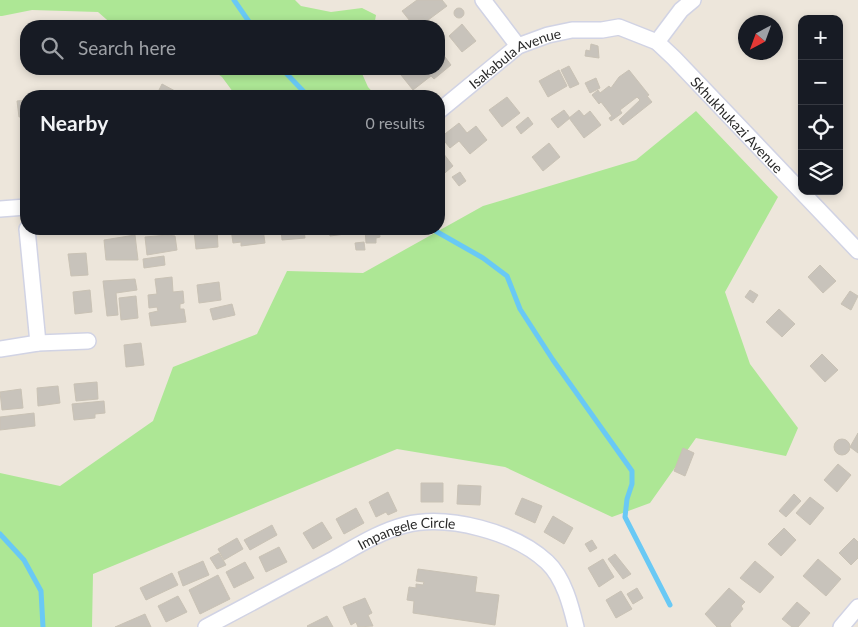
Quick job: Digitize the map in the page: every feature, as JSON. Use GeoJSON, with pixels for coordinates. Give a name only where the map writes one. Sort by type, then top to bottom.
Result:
{"type":"FeatureCollection","features":[{"type":"Feature","properties":{"kind":"street"},"geometry":{"type":"LineString","coordinates":[[483,0],[518,46]]}},
{"type":"Feature","properties":{"kind":"street"},"geometry":{"type":"LineString","coordinates":[[657,42],[682,10],[693,0]]}},
{"type":"Feature","properties":{"kind":"street","name":"Skhukhukazi Avenue"},"geometry":{"type":"LineString","coordinates":[[602,30],[619,27],[657,42],[858,250]]}},
{"type":"Feature","properties":{"kind":"street","name":"Isakabula Avenue"},"geometry":{"type":"LineString","coordinates":[[445,106],[518,46],[572,30],[602,30]]}},
{"type":"Feature","properties":{"kind":"street"},"geometry":{"type":"LineString","coordinates":[[0,210],[20,208]]}},
{"type":"Feature","properties":{"kind":"street"},"geometry":{"type":"LineString","coordinates":[[28,235],[38,343]]}},
{"type":"Feature","properties":{"kind":"street"},"geometry":{"type":"LineString","coordinates":[[0,349],[38,343],[88,342]]}},
{"type":"Feature","properties":{"kind":"street","name":"Impangele Circle"},"geometry":{"type":"LineString","coordinates":[[206,627],[375,537],[406,525],[440,522],[472,526],[500,535],[526,547],[548,563],[561,582],[576,627]]}},
{"type":"Feature","properties":{"kind":"street"},"geometry":{"type":"LineString","coordinates":[[840,627],[858,607]]}},
{"type":"Feature","properties":{"kind":"green space"},"geometry":{"type":"Polygon","coordinates":[[[0,0],[295,0],[301,6],[331,12],[362,8],[376,15],[375,20],[107,20],[98,12],[32,10],[0,16],[0,0]]]}},
{"type":"Feature","properties":{"kind":"green space"},"geometry":{"type":"Polygon","coordinates":[[[219,75],[363,75],[371,90],[232,90],[219,75]]]}},
{"type":"Feature","properties":{"kind":"green space"},"geometry":{"type":"Polygon","coordinates":[[[696,111],[778,197],[725,292],[750,364],[798,428],[786,456],[696,438],[650,503],[612,517],[505,467],[397,449],[93,574],[92,627],[0,627],[0,473],[60,486],[153,421],[173,367],[257,334],[287,271],[363,273],[431,235],[445,235],[445,227],[483,206],[636,160],[696,111]]]}},
{"type":"Feature","properties":{"kind":"building"},"geometry":{"type":"Polygon","coordinates":[[[417,0],[442,0],[447,6],[428,20],[409,20],[402,11],[417,0]]]}},
{"type":"Feature","properties":{"kind":"building"},"geometry":{"type":"Polygon","coordinates":[[[459,8],[464,13],[459,18],[454,13],[459,8]]]}},
{"type":"Feature","properties":{"kind":"building"},"geometry":{"type":"Polygon","coordinates":[[[462,24],[476,41],[462,52],[449,36],[462,24]]]}},
{"type":"Feature","properties":{"kind":"building"},"geometry":{"type":"Polygon","coordinates":[[[591,44],[598,46],[599,58],[585,56],[586,50],[590,51],[591,44]]]}},
{"type":"Feature","properties":{"kind":"building"},"geometry":{"type":"Polygon","coordinates":[[[445,57],[451,65],[445,70],[445,57]]]}},
{"type":"Feature","properties":{"kind":"building"},"geometry":{"type":"Polygon","coordinates":[[[569,66],[579,84],[570,88],[561,70],[569,66]]]}},
{"type":"Feature","properties":{"kind":"building"},"geometry":{"type":"Polygon","coordinates":[[[559,70],[567,86],[548,97],[539,81],[559,70]]]}},
{"type":"Feature","properties":{"kind":"building"},"geometry":{"type":"Polygon","coordinates":[[[629,70],[649,95],[647,96],[652,102],[623,125],[619,120],[640,100],[637,97],[620,110],[622,113],[611,121],[609,118],[612,116],[601,102],[599,104],[592,95],[598,90],[600,93],[609,86],[611,88],[619,77],[629,70]]]}},
{"type":"Feature","properties":{"kind":"building"},"geometry":{"type":"Polygon","coordinates":[[[401,75],[439,75],[434,79],[431,76],[413,90],[401,75]]]}},
{"type":"Feature","properties":{"kind":"building"},"geometry":{"type":"Polygon","coordinates":[[[596,78],[600,88],[590,93],[585,83],[596,78]]]}},
{"type":"Feature","properties":{"kind":"building"},"geometry":{"type":"Polygon","coordinates":[[[162,84],[173,90],[159,90],[162,84]]]}},
{"type":"Feature","properties":{"kind":"building"},"geometry":{"type":"Polygon","coordinates":[[[507,97],[520,113],[502,127],[489,110],[507,97]]]}},
{"type":"Feature","properties":{"kind":"building"},"geometry":{"type":"Polygon","coordinates":[[[17,101],[20,101],[20,117],[19,117],[17,101]]]}},
{"type":"Feature","properties":{"kind":"building"},"geometry":{"type":"Polygon","coordinates":[[[564,110],[570,118],[558,128],[551,119],[564,110]]]}},
{"type":"Feature","properties":{"kind":"building"},"geometry":{"type":"Polygon","coordinates":[[[579,110],[584,116],[590,111],[601,125],[584,138],[569,118],[579,110]]]}},
{"type":"Feature","properties":{"kind":"building"},"geometry":{"type":"Polygon","coordinates":[[[528,117],[533,124],[521,134],[516,127],[528,117]]]}},
{"type":"Feature","properties":{"kind":"building"},"geometry":{"type":"Polygon","coordinates":[[[459,123],[467,133],[476,126],[487,140],[470,154],[459,141],[450,148],[445,142],[445,134],[459,123]]]}},
{"type":"Feature","properties":{"kind":"building"},"geometry":{"type":"Polygon","coordinates":[[[549,143],[560,157],[543,171],[532,157],[549,143]]]}},
{"type":"Feature","properties":{"kind":"building"},"geometry":{"type":"Polygon","coordinates":[[[445,156],[453,166],[445,173],[445,156]]]}},
{"type":"Feature","properties":{"kind":"building"},"geometry":{"type":"Polygon","coordinates":[[[460,172],[466,181],[459,186],[452,177],[460,172]]]}},
{"type":"Feature","properties":{"kind":"building"},"geometry":{"type":"Polygon","coordinates":[[[135,235],[138,260],[106,260],[104,240],[135,235]]]}},
{"type":"Feature","properties":{"kind":"building"},"geometry":{"type":"Polygon","coordinates":[[[194,235],[217,235],[218,247],[196,249],[194,235]]]}},
{"type":"Feature","properties":{"kind":"building"},"geometry":{"type":"Polygon","coordinates":[[[232,235],[264,235],[265,243],[241,246],[241,242],[233,243],[232,235]]]}},
{"type":"Feature","properties":{"kind":"building"},"geometry":{"type":"Polygon","coordinates":[[[282,235],[305,235],[305,238],[282,240],[282,235]]]}},
{"type":"Feature","properties":{"kind":"building"},"geometry":{"type":"Polygon","coordinates":[[[365,235],[380,235],[380,237],[376,238],[376,243],[366,243],[365,235]]]}},
{"type":"Feature","properties":{"kind":"building"},"geometry":{"type":"Polygon","coordinates":[[[175,236],[177,250],[147,255],[145,237],[175,236]]]}},
{"type":"Feature","properties":{"kind":"building"},"geometry":{"type":"Polygon","coordinates":[[[364,242],[365,250],[356,250],[355,243],[364,242]]]}},
{"type":"Feature","properties":{"kind":"building"},"geometry":{"type":"Polygon","coordinates":[[[86,253],[88,275],[71,276],[68,254],[86,253]]]}},
{"type":"Feature","properties":{"kind":"building"},"geometry":{"type":"Polygon","coordinates":[[[164,256],[165,265],[144,268],[143,259],[164,256]]]}},
{"type":"Feature","properties":{"kind":"building"},"geometry":{"type":"Polygon","coordinates":[[[820,265],[836,281],[823,293],[808,277],[820,265]]]}},
{"type":"Feature","properties":{"kind":"building"},"geometry":{"type":"Polygon","coordinates":[[[172,277],[173,292],[183,291],[184,303],[180,304],[180,309],[184,309],[186,322],[151,326],[149,313],[158,311],[157,307],[149,308],[148,295],[157,294],[155,279],[172,277]]]}},
{"type":"Feature","properties":{"kind":"building"},"geometry":{"type":"Polygon","coordinates":[[[135,279],[137,290],[116,293],[118,315],[107,316],[103,281],[135,279]]]}},
{"type":"Feature","properties":{"kind":"building"},"geometry":{"type":"Polygon","coordinates":[[[219,282],[221,300],[199,303],[197,285],[219,282]]]}},
{"type":"Feature","properties":{"kind":"building"},"geometry":{"type":"Polygon","coordinates":[[[90,290],[92,312],[75,314],[73,292],[90,290]]]}},
{"type":"Feature","properties":{"kind":"building"},"geometry":{"type":"Polygon","coordinates":[[[750,290],[758,295],[753,303],[745,297],[750,290]]]}},
{"type":"Feature","properties":{"kind":"building"},"geometry":{"type":"Polygon","coordinates":[[[850,291],[858,296],[851,310],[841,304],[850,291]]]}},
{"type":"Feature","properties":{"kind":"building"},"geometry":{"type":"Polygon","coordinates":[[[136,296],[138,318],[121,320],[119,298],[136,296]]]}},
{"type":"Feature","properties":{"kind":"building"},"geometry":{"type":"Polygon","coordinates":[[[232,304],[235,315],[213,320],[210,309],[232,304]]]}},
{"type":"Feature","properties":{"kind":"building"},"geometry":{"type":"Polygon","coordinates":[[[779,309],[795,324],[782,337],[766,322],[779,309]]]}},
{"type":"Feature","properties":{"kind":"building"},"geometry":{"type":"Polygon","coordinates":[[[141,343],[144,365],[126,367],[124,345],[141,343]]]}},
{"type":"Feature","properties":{"kind":"building"},"geometry":{"type":"Polygon","coordinates":[[[822,354],[838,370],[825,382],[810,366],[822,354]]]}},
{"type":"Feature","properties":{"kind":"building"},"geometry":{"type":"Polygon","coordinates":[[[97,382],[98,399],[76,401],[74,384],[97,382]]]}},
{"type":"Feature","properties":{"kind":"building"},"geometry":{"type":"Polygon","coordinates":[[[58,386],[60,403],[38,406],[37,388],[58,386]]]}},
{"type":"Feature","properties":{"kind":"building"},"geometry":{"type":"Polygon","coordinates":[[[21,389],[23,408],[2,410],[0,392],[21,389]]]}},
{"type":"Feature","properties":{"kind":"building"},"geometry":{"type":"Polygon","coordinates":[[[104,401],[105,413],[95,414],[95,418],[74,420],[72,404],[104,401]]]}},
{"type":"Feature","properties":{"kind":"building"},"geometry":{"type":"Polygon","coordinates":[[[34,413],[35,426],[0,430],[0,417],[34,413]]]}},
{"type":"Feature","properties":{"kind":"building"},"geometry":{"type":"Polygon","coordinates":[[[858,433],[858,453],[850,447],[858,433]]]}},
{"type":"Feature","properties":{"kind":"building"},"geometry":{"type":"Polygon","coordinates":[[[842,439],[850,447],[842,455],[834,447],[842,439]]]}},
{"type":"Feature","properties":{"kind":"building"},"geometry":{"type":"Polygon","coordinates":[[[683,448],[694,453],[685,476],[674,471],[683,448]]]}},
{"type":"Feature","properties":{"kind":"building"},"geometry":{"type":"Polygon","coordinates":[[[838,464],[851,475],[837,492],[824,480],[838,464]]]}},
{"type":"Feature","properties":{"kind":"building"},"geometry":{"type":"Polygon","coordinates":[[[421,483],[443,483],[443,502],[421,502],[421,483]]]}},
{"type":"Feature","properties":{"kind":"building"},"geometry":{"type":"Polygon","coordinates":[[[458,485],[481,486],[480,505],[457,504],[458,485]]]}},
{"type":"Feature","properties":{"kind":"building"},"geometry":{"type":"Polygon","coordinates":[[[388,492],[397,511],[388,515],[386,512],[376,517],[369,502],[388,492]]]}},
{"type":"Feature","properties":{"kind":"building"},"geometry":{"type":"Polygon","coordinates":[[[794,494],[801,501],[786,517],[779,511],[794,494]]]}},
{"type":"Feature","properties":{"kind":"building"},"geometry":{"type":"Polygon","coordinates":[[[810,497],[824,508],[810,525],[796,513],[810,497]]]}},
{"type":"Feature","properties":{"kind":"building"},"geometry":{"type":"Polygon","coordinates":[[[522,498],[542,506],[535,523],[515,514],[522,498]]]}},
{"type":"Feature","properties":{"kind":"building"},"geometry":{"type":"Polygon","coordinates":[[[356,508],[364,523],[344,534],[336,519],[356,508]]]}},
{"type":"Feature","properties":{"kind":"building"},"geometry":{"type":"Polygon","coordinates":[[[553,516],[573,528],[564,544],[544,532],[553,516]]]}},
{"type":"Feature","properties":{"kind":"building"},"geometry":{"type":"Polygon","coordinates":[[[322,522],[332,538],[313,549],[303,533],[322,522]]]}},
{"type":"Feature","properties":{"kind":"building"},"geometry":{"type":"Polygon","coordinates":[[[272,525],[277,535],[250,550],[244,540],[272,525]]]}},
{"type":"Feature","properties":{"kind":"building"},"geometry":{"type":"Polygon","coordinates":[[[784,528],[796,540],[781,556],[768,544],[784,528]]]}},
{"type":"Feature","properties":{"kind":"building"},"geometry":{"type":"Polygon","coordinates":[[[237,538],[243,549],[224,560],[218,549],[237,538]]]}},
{"type":"Feature","properties":{"kind":"building"},"geometry":{"type":"Polygon","coordinates":[[[854,538],[858,542],[858,558],[851,565],[839,553],[854,538]]]}},
{"type":"Feature","properties":{"kind":"building"},"geometry":{"type":"Polygon","coordinates":[[[592,540],[597,548],[590,552],[585,544],[592,540]]]}},
{"type":"Feature","properties":{"kind":"building"},"geometry":{"type":"Polygon","coordinates":[[[279,547],[287,562],[266,572],[259,557],[279,547]]]}},
{"type":"Feature","properties":{"kind":"building"},"geometry":{"type":"Polygon","coordinates":[[[219,553],[226,565],[217,569],[210,558],[219,553]]]}},
{"type":"Feature","properties":{"kind":"building"},"geometry":{"type":"Polygon","coordinates":[[[615,554],[631,574],[623,579],[608,559],[615,554]]]}},
{"type":"Feature","properties":{"kind":"building"},"geometry":{"type":"Polygon","coordinates":[[[603,559],[614,577],[599,587],[588,568],[603,559]]]}},
{"type":"Feature","properties":{"kind":"building"},"geometry":{"type":"Polygon","coordinates":[[[818,559],[841,579],[826,596],[803,576],[818,559]]]}},
{"type":"Feature","properties":{"kind":"building"},"geometry":{"type":"Polygon","coordinates":[[[203,561],[209,575],[183,586],[178,572],[203,561]]]}},
{"type":"Feature","properties":{"kind":"building"},"geometry":{"type":"Polygon","coordinates":[[[755,561],[774,577],[760,593],[740,578],[755,561]]]}},
{"type":"Feature","properties":{"kind":"building"},"geometry":{"type":"Polygon","coordinates":[[[245,562],[254,578],[234,588],[226,572],[245,562]]]}},
{"type":"Feature","properties":{"kind":"building"},"geometry":{"type":"Polygon","coordinates":[[[418,569],[477,577],[475,592],[499,595],[495,625],[413,613],[414,601],[407,600],[409,587],[416,588],[416,584],[423,585],[424,582],[416,581],[418,569]]]}},
{"type":"Feature","properties":{"kind":"building"},"geometry":{"type":"Polygon","coordinates":[[[172,573],[178,585],[146,600],[140,588],[172,573]]]}},
{"type":"Feature","properties":{"kind":"building"},"geometry":{"type":"Polygon","coordinates":[[[218,575],[230,599],[200,614],[189,590],[218,575]]]}},
{"type":"Feature","properties":{"kind":"building"},"geometry":{"type":"Polygon","coordinates":[[[637,588],[643,598],[633,604],[627,594],[637,588]]]}},
{"type":"Feature","properties":{"kind":"building"},"geometry":{"type":"Polygon","coordinates":[[[729,588],[745,602],[741,606],[743,609],[730,624],[731,627],[717,627],[705,614],[729,588]]]}},
{"type":"Feature","properties":{"kind":"building"},"geometry":{"type":"Polygon","coordinates":[[[621,591],[632,609],[616,618],[606,600],[621,591]]]}},
{"type":"Feature","properties":{"kind":"building"},"geometry":{"type":"Polygon","coordinates":[[[178,596],[187,612],[166,622],[158,606],[178,596]]]}},
{"type":"Feature","properties":{"kind":"building"},"geometry":{"type":"Polygon","coordinates":[[[365,598],[372,613],[368,615],[373,626],[358,627],[356,622],[351,625],[343,607],[365,598]]]}},
{"type":"Feature","properties":{"kind":"building"},"geometry":{"type":"Polygon","coordinates":[[[797,602],[810,613],[798,627],[792,627],[782,619],[797,602]]]}},
{"type":"Feature","properties":{"kind":"building"},"geometry":{"type":"Polygon","coordinates":[[[145,614],[151,627],[115,627],[145,614]]]}},
{"type":"Feature","properties":{"kind":"building"},"geometry":{"type":"Polygon","coordinates":[[[327,616],[333,627],[307,626],[327,616]]]}},
{"type":"Feature","properties":{"kind":"waterway"},"geometry":{"type":"LineString","coordinates":[[234,0],[248,20]]}},
{"type":"Feature","properties":{"kind":"waterway"},"geometry":{"type":"LineString","coordinates":[[288,75],[302,90]]}},
{"type":"Feature","properties":{"kind":"waterway"},"geometry":{"type":"LineString","coordinates":[[443,235],[483,258],[507,276],[520,309],[553,360],[632,471],[632,484],[627,499],[625,517],[670,605]]}},
{"type":"Feature","properties":{"kind":"waterway"},"geometry":{"type":"LineString","coordinates":[[0,534],[24,560],[41,591],[43,627]]}}]}
